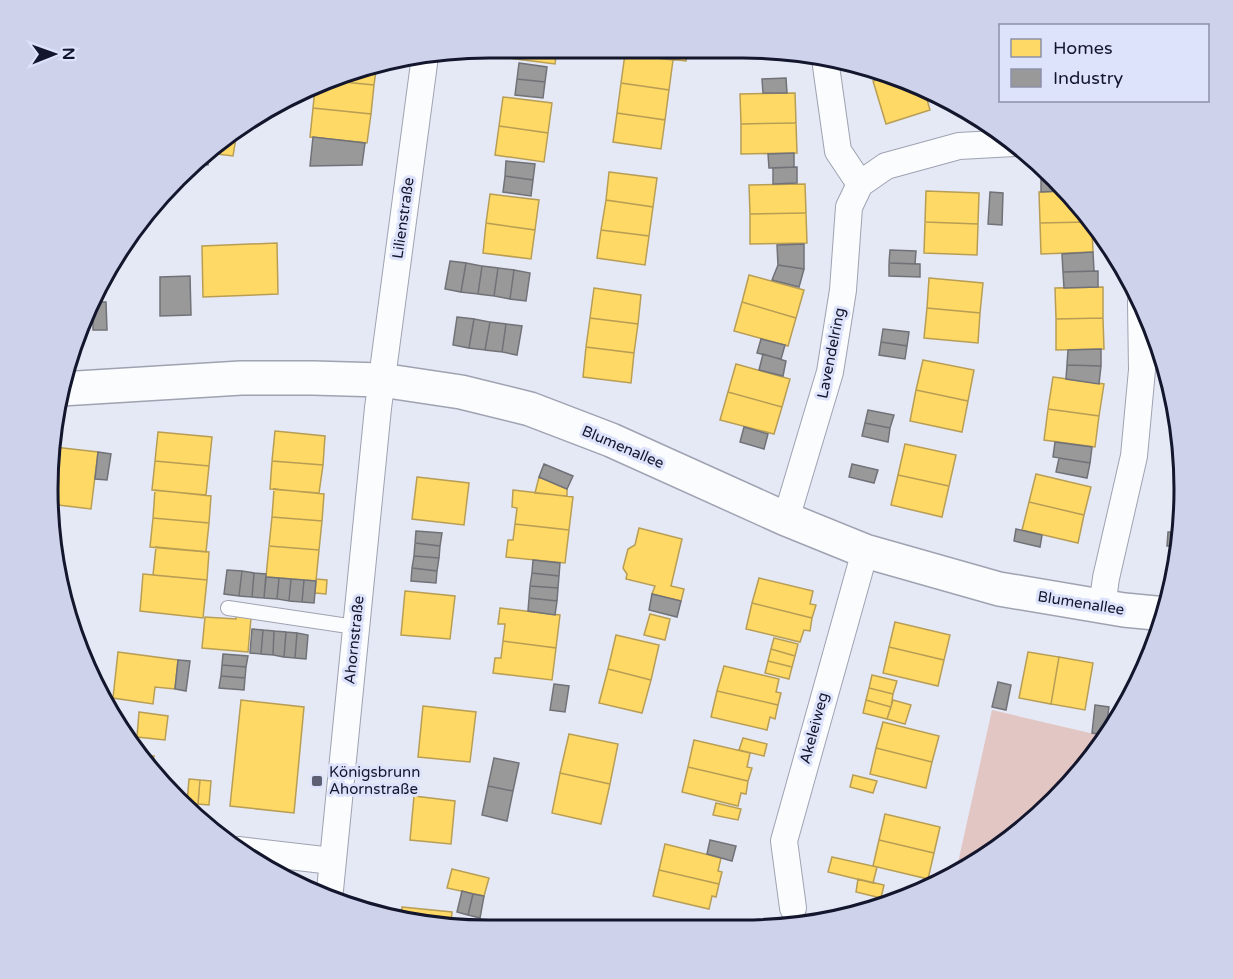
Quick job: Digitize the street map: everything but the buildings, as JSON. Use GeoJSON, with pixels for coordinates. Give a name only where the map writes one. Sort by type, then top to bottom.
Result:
{"type":"FeatureCollection","features":[{"type":"Feature","properties":{"kind":"street","name":"Lilienstraße"},"geometry":{"type":"LineString","coordinates":[[381,380],[424,64]]}},
{"type":"Feature","properties":{"kind":"street"},"geometry":{"type":"LineString","coordinates":[[826,67],[838,152],[860,184],[886,166],[959,146],[1000,144]]}},
{"type":"Feature","properties":{"kind":"street","name":"Lavendelring"},"geometry":{"type":"LineString","coordinates":[[786,519],[830,372],[843,290],[849,207],[860,184]]}},
{"type":"Feature","properties":{"kind":"street"},"geometry":{"type":"LineString","coordinates":[[1102,607],[1106,578],[1134,456],[1142,370],[1141,324]]}},
{"type":"Feature","properties":{"kind":"street","name":"Blumenallee"},"geometry":{"type":"LineString","coordinates":[[71,388],[241,378],[381,380],[461,392],[530,409],[611,440],[786,519],[864,550],[999,589],[1102,607],[1156,613]]}},
{"type":"Feature","properties":{"kind":"street","name":"Ahornstraße"},"geometry":{"type":"LineString","coordinates":[[329,890],[381,380]]}},
{"type":"Feature","properties":{"kind":"street","name":"Akeleiweg"},"geometry":{"type":"LineString","coordinates":[[793,908],[784,842],[864,550]]}},
{"type":"Feature","properties":{"kind":"street"},"geometry":{"type":"LineString","coordinates":[[257,852],[332,861]]}},
{"type":"Feature","properties":{"kind":"lane"},"geometry":{"type":"LineString","coordinates":[[228,608],[356,627]]}},
{"type":"Feature","properties":{"kind":"shaded area"},"geometry":{"type":"Polygon","coordinates":[[[992,710],[1098,735],[1068,774],[1028,814],[958,864],[992,710]]]}},
{"type":"Feature","properties":{"kind":"place","name":"Königsbrunn Ahornstraße"},"geometry":{"type":"Point","coordinates":[317,781]}}]}
